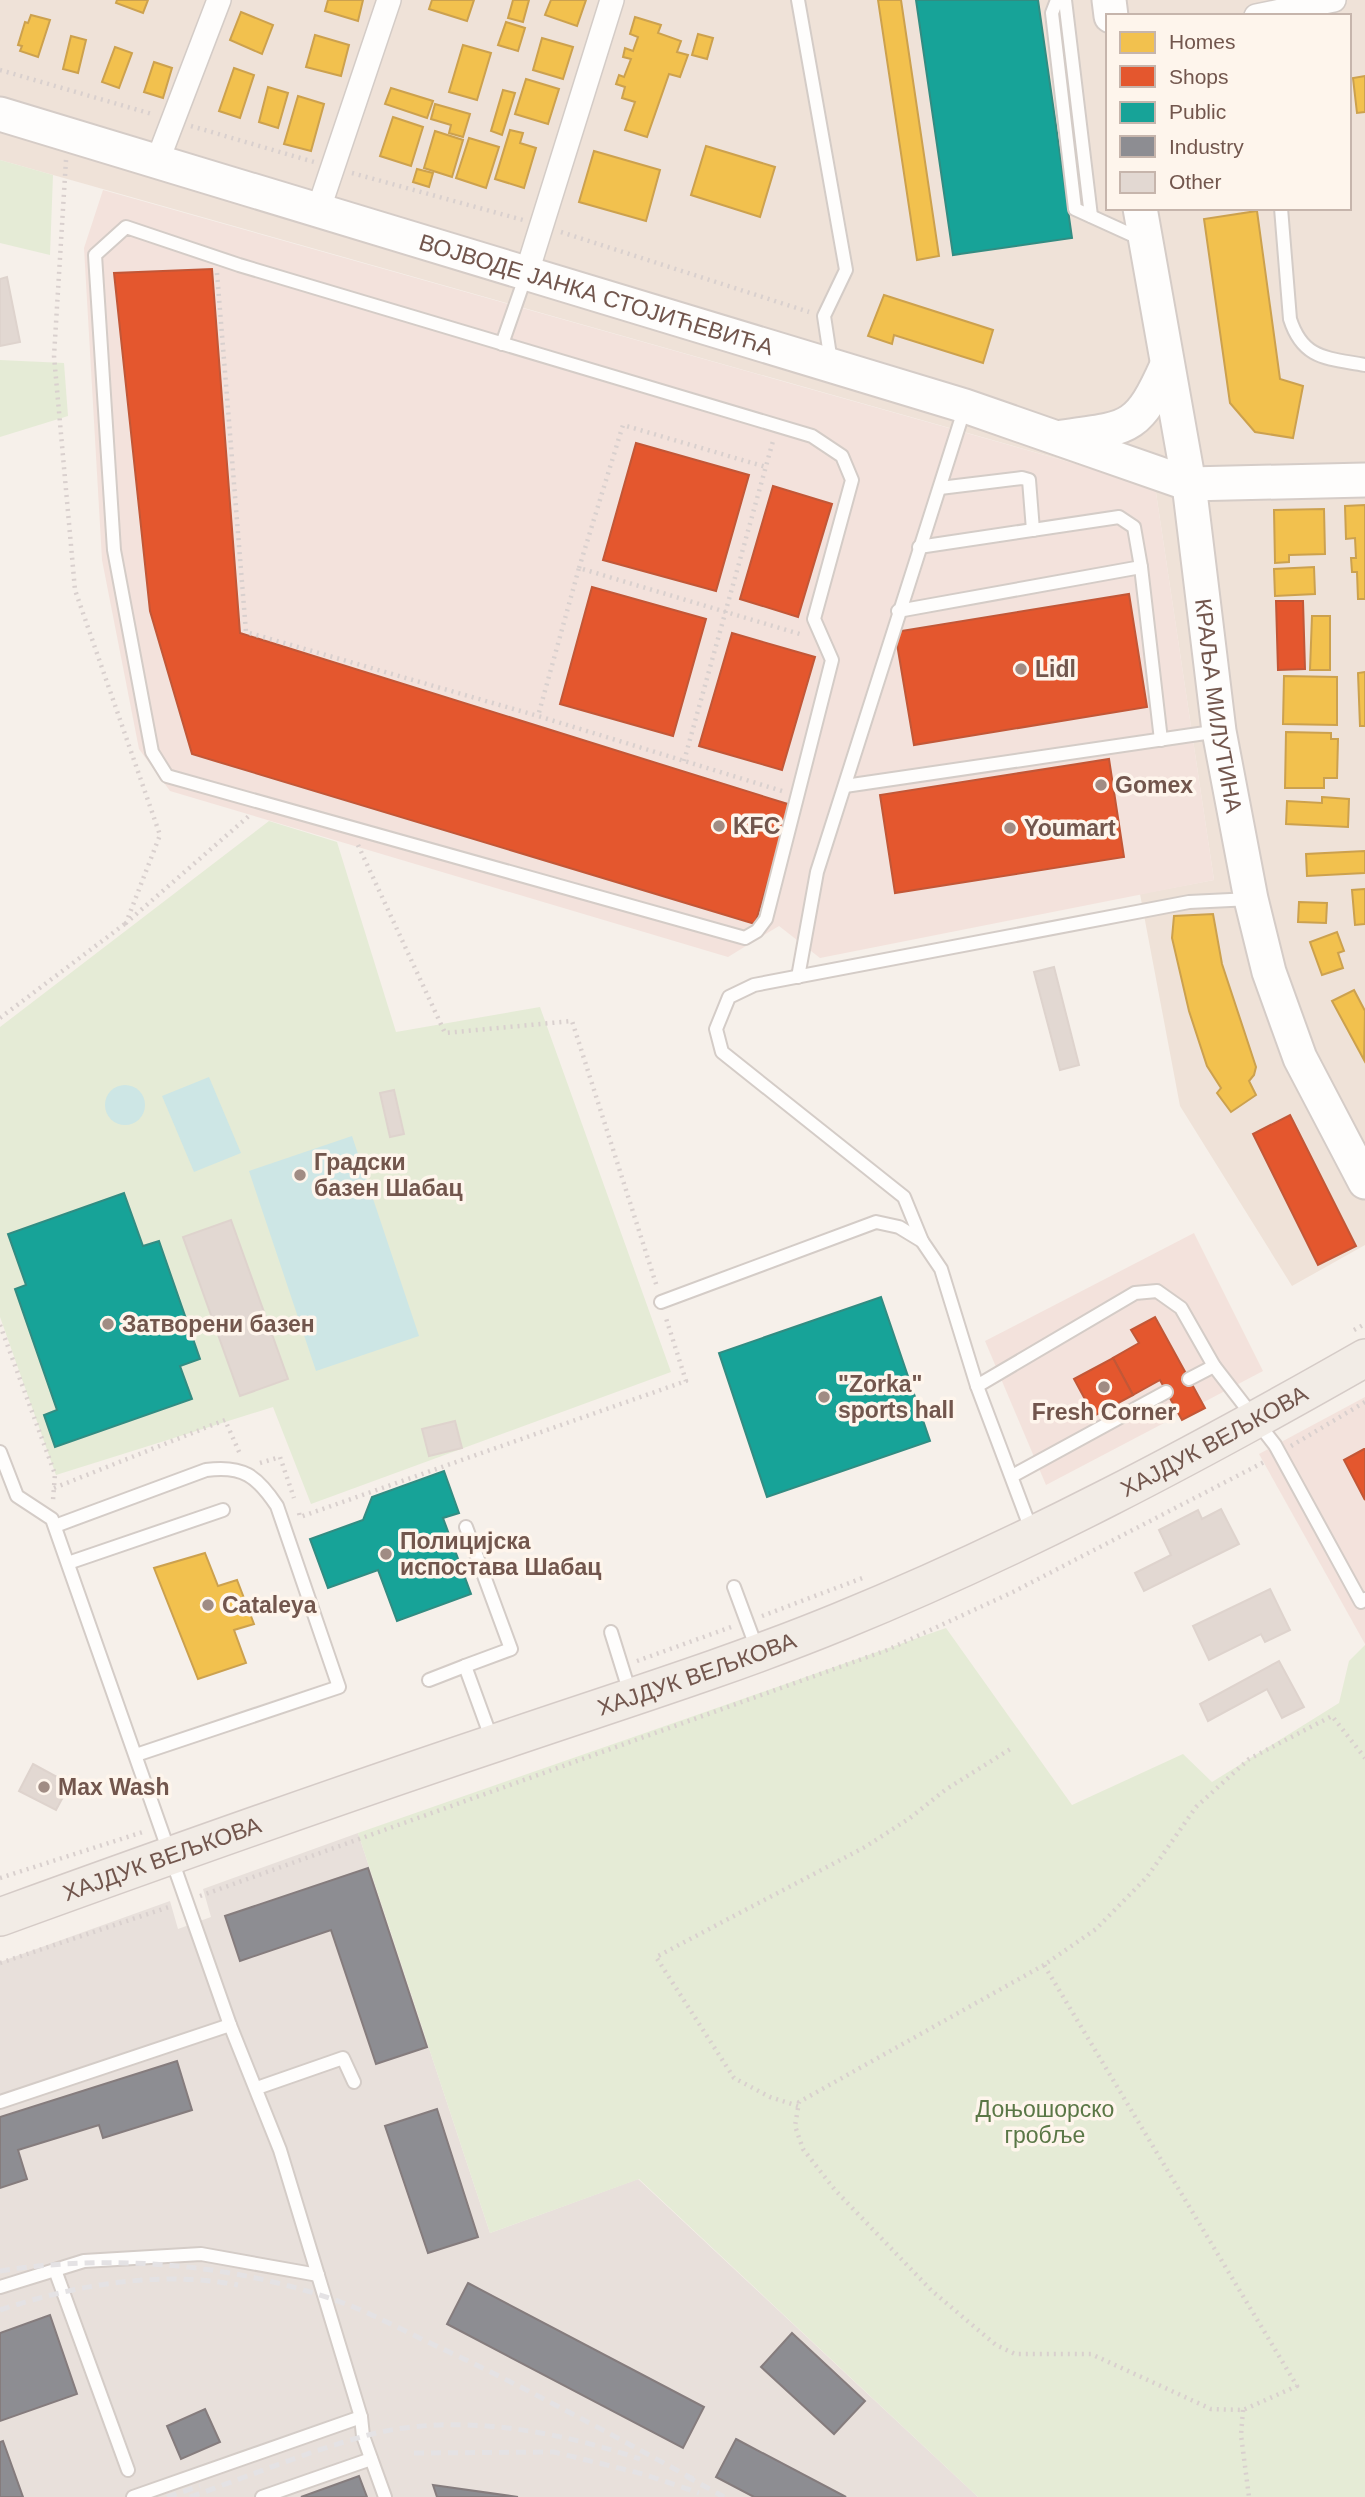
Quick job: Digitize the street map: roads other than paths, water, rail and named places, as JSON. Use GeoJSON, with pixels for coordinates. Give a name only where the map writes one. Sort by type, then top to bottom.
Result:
{"type":"FeatureCollection","features":[{"type":"Feature","properties":{"kind":"main road","name":"ХАЈДУК ВЕЉКОВА"},"geometry":{"type":"LineString","coordinates":[[0,1917],[167,1841],[493,1743],[626,1682],[752,1637],[873,1608],[1033,1535],[1258,1419],[1356,1350]]}},
{"type":"Feature","properties":{"kind":"street"},"geometry":{"type":"LineString","coordinates":[[157,162],[219,0]]}},
{"type":"Feature","properties":{"kind":"street"},"geometry":{"type":"LineString","coordinates":[[318,211],[389,0]]}},
{"type":"Feature","properties":{"kind":"street"},"geometry":{"type":"LineString","coordinates":[[527,272],[612,0]]}},
{"type":"Feature","properties":{"kind":"street"},"geometry":{"type":"LineString","coordinates":[[1271,14],[1334,0]]}},
{"type":"Feature","properties":{"kind":"street","name":"ВОЈВОДЕ ЈАНКА СТОЈИЋЕВИЋА"},"geometry":{"type":"LineString","coordinates":[[0,114],[965,406],[1189,484]]}},
{"type":"Feature","properties":{"kind":"street","name":"КРАЉА МИЛУТИНА"},"geometry":{"type":"LineString","coordinates":[[1140,210],[1189,484],[1219,731],[1251,899],[1269,972],[1300,1058],[1365,1182]]}},
{"type":"Feature","properties":{"kind":"street"},"geometry":{"type":"LineString","coordinates":[[1057,438],[1117,429],[1134,421],[1152,399],[1167,365]]}},
{"type":"Feature","properties":{"kind":"street"},"geometry":{"type":"LineString","coordinates":[[1189,484],[1365,480]]}},
{"type":"Feature","properties":{"kind":"lane"},"geometry":{"type":"LineString","coordinates":[[798,0],[846,270],[824,316],[832,366]]}},
{"type":"Feature","properties":{"kind":"lane"},"geometry":{"type":"LineString","coordinates":[[1057,0],[1052,13],[1075,209],[1145,241]]}},
{"type":"Feature","properties":{"kind":"lane"},"geometry":{"type":"LineString","coordinates":[[1065,0],[1091,216]]}},
{"type":"Feature","properties":{"kind":"lane"},"geometry":{"type":"LineString","coordinates":[[1281,210],[1290,319],[1295,334],[1305,347],[1317,355],[1365,365]]}},
{"type":"Feature","properties":{"kind":"lane"},"geometry":{"type":"LineString","coordinates":[[126,227],[502,344],[812,436],[842,456],[852,480],[814,619],[832,660],[766,919],[757,931],[746,938],[167,776],[152,752],[114,550],[95,255],[126,227]]}},
{"type":"Feature","properties":{"kind":"lane"},"geometry":{"type":"LineString","coordinates":[[502,344],[527,272]]}},
{"type":"Feature","properties":{"kind":"lane"},"geometry":{"type":"LineString","coordinates":[[798,977],[817,872],[965,406]]}},
{"type":"Feature","properties":{"kind":"lane"},"geometry":{"type":"LineString","coordinates":[[940,488],[1028,480],[1034,530]]}},
{"type":"Feature","properties":{"kind":"lane"},"geometry":{"type":"LineString","coordinates":[[919,547],[1119,517],[1133,527],[1141,566],[1161,740]]}},
{"type":"Feature","properties":{"kind":"lane"},"geometry":{"type":"LineString","coordinates":[[898,611],[1141,566]]}},
{"type":"Feature","properties":{"kind":"lane"},"geometry":{"type":"LineString","coordinates":[[845,786],[1219,731]]}},
{"type":"Feature","properties":{"kind":"lane"},"geometry":{"type":"LineString","coordinates":[[1033,1535],[976,1387],[941,1269],[922,1241],[904,1197],[722,1052],[716,1029],[729,998],[754,985],[1189,901],[1251,899]]}},
{"type":"Feature","properties":{"kind":"lane"},"geometry":{"type":"LineString","coordinates":[[661,1302],[876,1222],[899,1227],[922,1241]]}},
{"type":"Feature","properties":{"kind":"lane"},"geometry":{"type":"LineString","coordinates":[[976,1387],[1135,1293],[1147,1290],[1166,1296],[1181,1308],[1214,1366],[1258,1419],[1362,1602],[1365,1599]]}},
{"type":"Feature","properties":{"kind":"lane"},"geometry":{"type":"LineString","coordinates":[[1189,1379],[1214,1366]]}},
{"type":"Feature","properties":{"kind":"lane"},"geometry":{"type":"LineString","coordinates":[[1012,1476],[1166,1392]]}},
{"type":"Feature","properties":{"kind":"lane"},"geometry":{"type":"LineString","coordinates":[[0,1452],[17,1496],[54,1522],[230,2025],[281,2150],[361,2417],[363,2436],[385,2497]]}},
{"type":"Feature","properties":{"kind":"lane"},"geometry":{"type":"LineString","coordinates":[[54,1522],[206,1470],[230,1467],[254,1477],[277,1506],[339,1687],[136,1755]]}},
{"type":"Feature","properties":{"kind":"lane"},"geometry":{"type":"LineString","coordinates":[[68,1563],[223,1510]]}},
{"type":"Feature","properties":{"kind":"lane"},"geometry":{"type":"LineString","coordinates":[[429,1680],[511,1648],[466,1527]]}},
{"type":"Feature","properties":{"kind":"lane"},"geometry":{"type":"LineString","coordinates":[[734,1587],[752,1637]]}},
{"type":"Feature","properties":{"kind":"lane"},"geometry":{"type":"LineString","coordinates":[[611,1632],[626,1682]]}},
{"type":"Feature","properties":{"kind":"lane"},"geometry":{"type":"LineString","coordinates":[[465,1666],[493,1743]]}},
{"type":"Feature","properties":{"kind":"lane"},"geometry":{"type":"LineString","coordinates":[[0,2102],[230,2025]]}},
{"type":"Feature","properties":{"kind":"lane"},"geometry":{"type":"LineString","coordinates":[[257,2088],[343,2058],[354,2082]]}},
{"type":"Feature","properties":{"kind":"lane"},"geometry":{"type":"LineString","coordinates":[[0,2287],[84,2261],[201,2254],[318,2275]]}},
{"type":"Feature","properties":{"kind":"lane"},"geometry":{"type":"LineString","coordinates":[[55,2270],[128,2470]]}},
{"type":"Feature","properties":{"kind":"lane"},"geometry":{"type":"LineString","coordinates":[[133,2497],[361,2417]]}},
{"type":"Feature","properties":{"kind":"lane"},"geometry":{"type":"LineString","coordinates":[[262,2497],[371,2459]]}},
{"type":"Feature","properties":{"kind":"water"},"geometry":{"type":"Polygon","coordinates":[[[209,1077],[241,1153],[194,1172],[162,1096],[209,1077]]]}},
{"type":"Feature","properties":{"kind":"water"},"geometry":{"type":"Polygon","coordinates":[[[125,1085],[133,1086],[139,1091],[144,1097],[144,1113],[139,1119],[133,1124],[125,1125],[117,1124],[111,1119],[106,1113],[105,1105],[106,1097],[111,1091],[117,1086],[125,1085]]]}},
{"type":"Feature","properties":{"kind":"water"},"geometry":{"type":"Polygon","coordinates":[[[352,1136],[419,1336],[316,1371],[249,1171],[352,1136]]]}},
{"type":"Feature","properties":{"kind":"railway"},"geometry":{"type":"LineString","coordinates":[[0,2271],[87,2263],[131,2263],[219,2271],[305,2290],[356,2308],[462,2358],[562,2408],[693,2479]]}},
{"type":"Feature","properties":{"kind":"railway"},"geometry":{"type":"LineString","coordinates":[[0,2310],[58,2293],[118,2282],[178,2279],[238,2285]]}},
{"type":"Feature","properties":{"kind":"railway"},"geometry":{"type":"LineString","coordinates":[[190,2497],[340,2443],[395,2429],[430,2425],[502,2427],[538,2432],[640,2459]]}},
{"type":"Feature","properties":{"kind":"railway"},"geometry":{"type":"LineString","coordinates":[[414,2453],[554,2452],[643,2474],[699,2493]]}},
{"type":"Feature","properties":{"kind":"railway"},"geometry":{"type":"LineString","coordinates":[[686,2476],[724,2497]]}},
{"type":"Feature","properties":{"kind":"railway"},"geometry":{"type":"LineString","coordinates":[[167,2497],[200,2486]]}},
{"type":"Feature","properties":{"kind":"place","name":"Lidl"},"geometry":{"type":"Point","coordinates":[1021,669]}},
{"type":"Feature","properties":{"kind":"place","name":"Gomex"},"geometry":{"type":"Point","coordinates":[1101,785]}},
{"type":"Feature","properties":{"kind":"place","name":"KFC"},"geometry":{"type":"Point","coordinates":[719,826]}},
{"type":"Feature","properties":{"kind":"place","name":"Youmart"},"geometry":{"type":"Point","coordinates":[1010,828]}},
{"type":"Feature","properties":{"kind":"place","name":"Градски базен Шабац"},"geometry":{"type":"Point","coordinates":[300,1175]}},
{"type":"Feature","properties":{"kind":"place","name":"Затворени базен"},"geometry":{"type":"Point","coordinates":[108,1324]}},
{"type":"Feature","properties":{"kind":"place","name":"Fresh Corner"},"geometry":{"type":"Point","coordinates":[1104,1387]}},
{"type":"Feature","properties":{"kind":"place","name":"\"Zorka\" sports hall"},"geometry":{"type":"Point","coordinates":[824,1397]}},
{"type":"Feature","properties":{"kind":"place","name":"Полицијска испостава Шабац"},"geometry":{"type":"Point","coordinates":[386,1554]}},
{"type":"Feature","properties":{"kind":"place","name":"Cataleya"},"geometry":{"type":"Point","coordinates":[208,1605]}},
{"type":"Feature","properties":{"kind":"place","name":"Max Wash"},"geometry":{"type":"Point","coordinates":[44,1787]}},
{"type":"Feature","properties":{"kind":"park label","name":"Доњошорско гробље"},"geometry":{"type":"Point","coordinates":[1045,2122]}}]}
